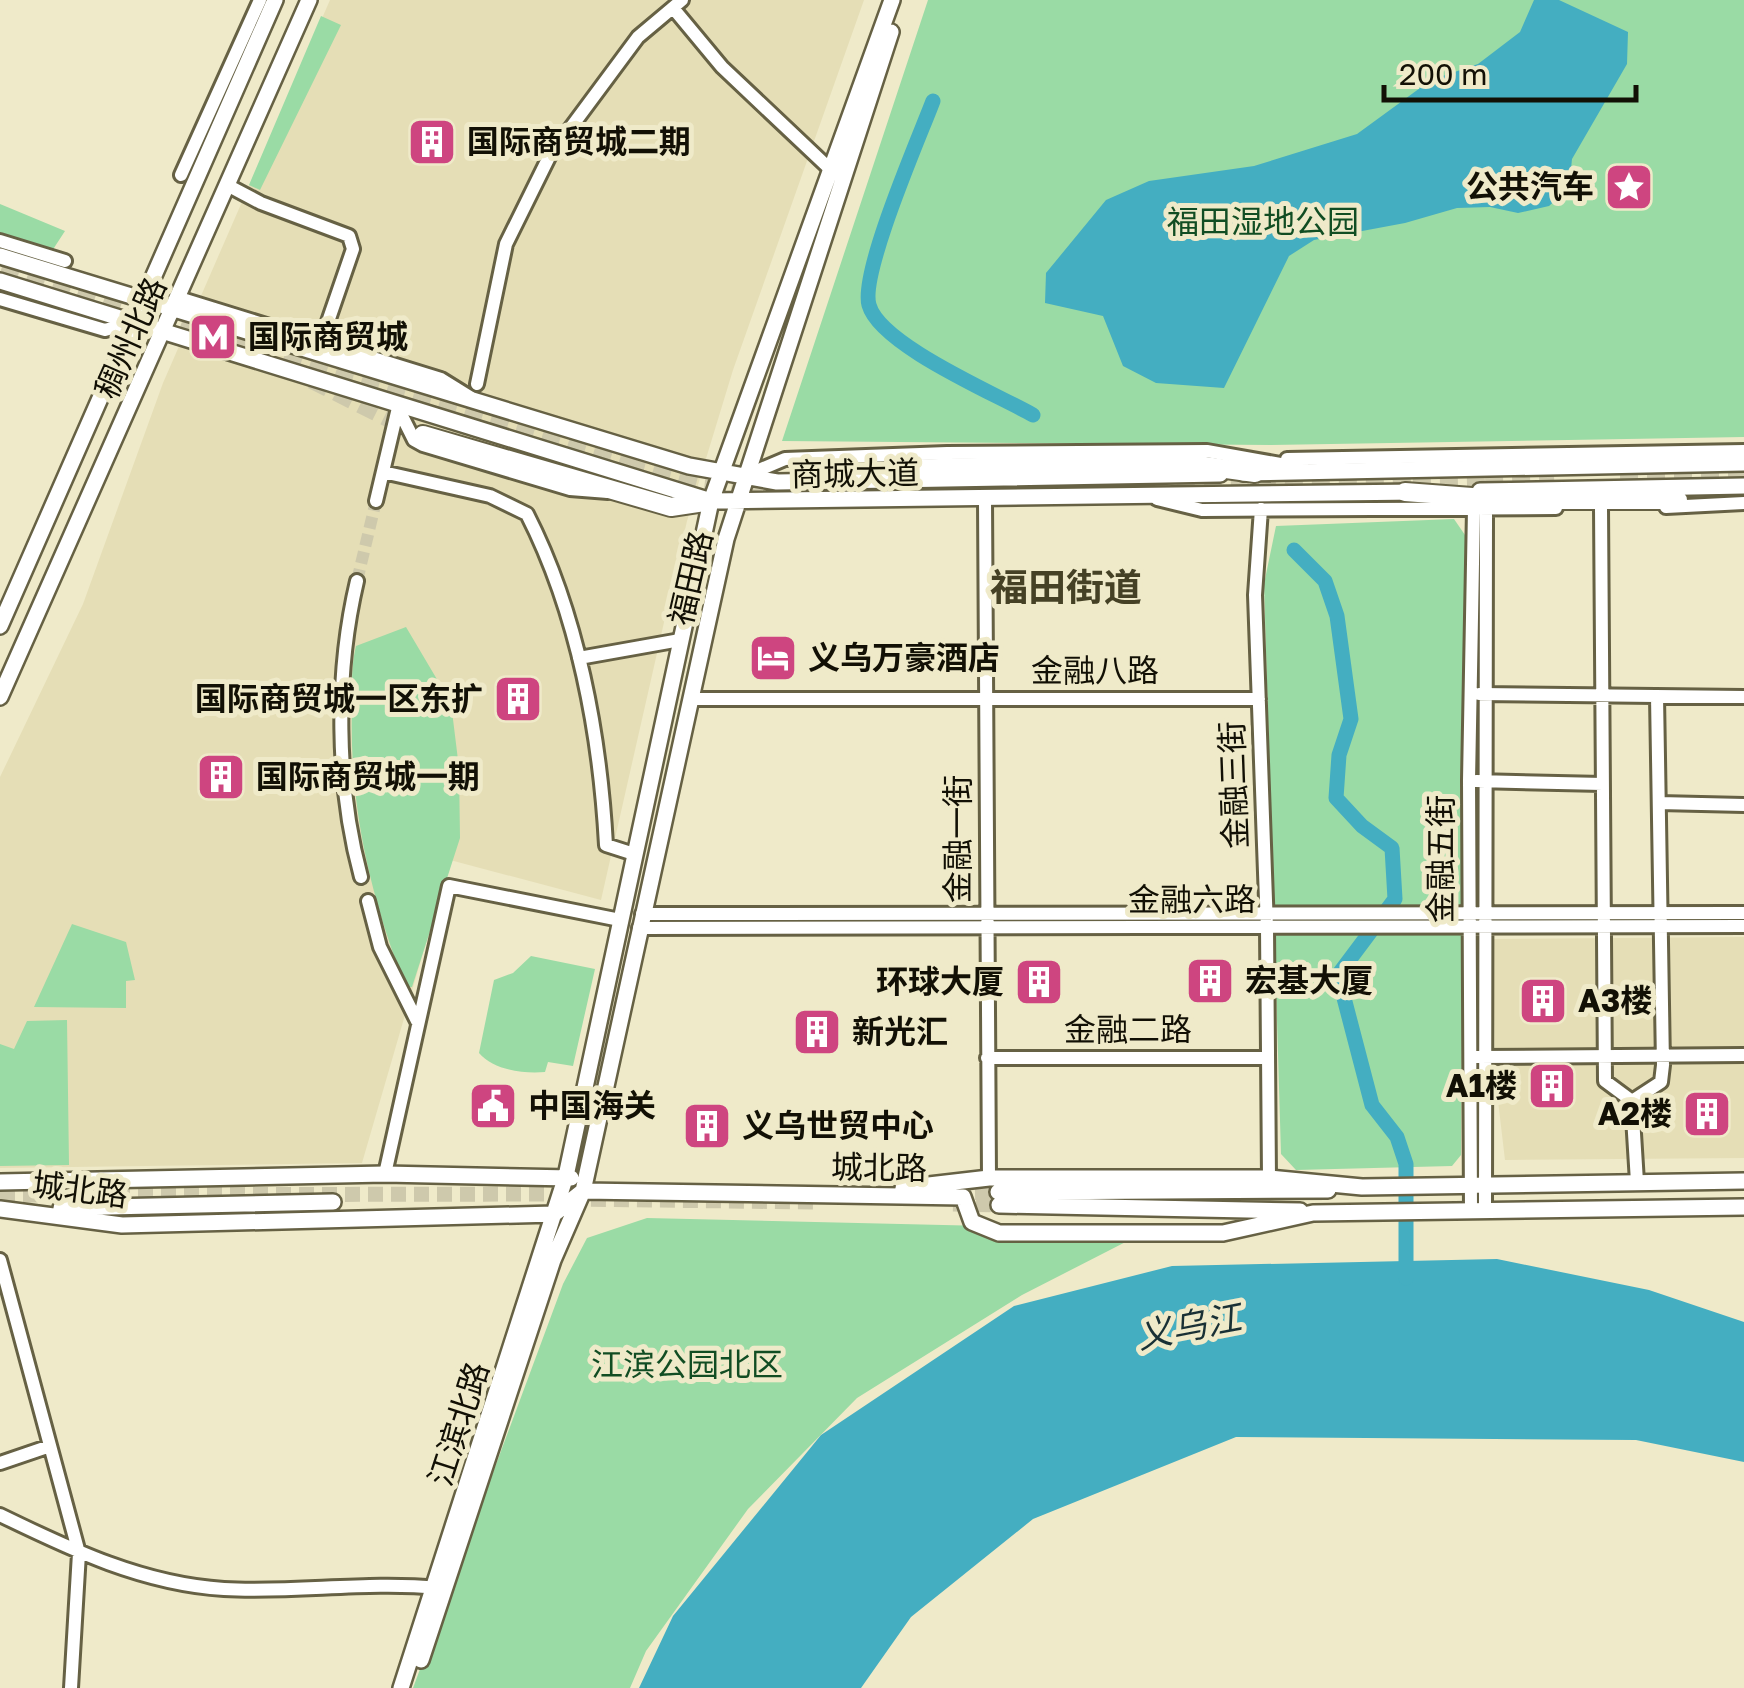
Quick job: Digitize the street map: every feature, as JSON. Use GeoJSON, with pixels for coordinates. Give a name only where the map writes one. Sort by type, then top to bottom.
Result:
{"type":"FeatureCollection","features":[{"type":"Feature","properties":{"kind":"highway"},"geometry":{"type":"LineString","coordinates":[[423,435],[671,507],[710,501]]}},
{"type":"Feature","properties":{"kind":"highway"},"geometry":{"type":"LineString","coordinates":[[899,469],[1176,462],[1255,473]]}},
{"type":"Feature","properties":{"kind":"highway"},"geometry":{"type":"LineString","coordinates":[[1404,492],[1485,500],[1678,500]]}},
{"type":"Feature","properties":{"kind":"main road","name":"稠州北路"},"geometry":{"type":"LineString","coordinates":[[0,626],[275,0]]}},
{"type":"Feature","properties":{"kind":"main road","name":"稠州北路"},"geometry":{"type":"LineString","coordinates":[[0,697],[309,0]]}},
{"type":"Feature","properties":{"kind":"main road","name":"福田路"},"geometry":{"type":"LineString","coordinates":[[566,1176],[710,501],[892,0]]}},
{"type":"Feature","properties":{"kind":"main road","name":"福田路"},"geometry":{"type":"LineString","coordinates":[[584,1187],[738,504],[902,0]]}},
{"type":"Feature","properties":{"kind":"main road","name":"商城大道"},"geometry":{"type":"LineString","coordinates":[[0,256],[145,302],[176,305],[475,402],[689,466],[777,482],[1744,462]]}},
{"type":"Feature","properties":{"kind":"main road","name":"商城大道"},"geometry":{"type":"LineString","coordinates":[[0,281],[137,320],[398,408],[710,501],[738,504],[1744,486]]}},
{"type":"Feature","properties":{"kind":"main road","name":"城北路"},"geometry":{"type":"LineString","coordinates":[[0,1182],[385,1174],[566,1176],[584,1187],[963,1197],[972,1222],[998,1232],[1223,1233],[1313,1213],[1375,1211],[1744,1208]]}},
{"type":"Feature","properties":{"kind":"main road","name":"江滨北路"},"geometry":{"type":"LineString","coordinates":[[410,1688],[566,1176]]}},
{"type":"Feature","properties":{"kind":"main road","name":"城北路"},"geometry":{"type":"LineString","coordinates":[[584,1187],[881,1188],[988,1178],[1269,1178],[1368,1187],[1744,1180]]}},
{"type":"Feature","properties":{"kind":"main road","name":"江滨北路"},"geometry":{"type":"LineString","coordinates":[[401,1688],[440,1588],[553,1260],[584,1187]]}},
{"type":"Feature","properties":{"kind":"main road"},"geometry":{"type":"LineString","coordinates":[[554,1214],[584,1187]]}},
{"type":"Feature","properties":{"kind":"main road"},"geometry":{"type":"LineString","coordinates":[[1313,1213],[1270,1207],[999,1198],[1295,1194],[1368,1187]]}},
{"type":"Feature","properties":{"kind":"main road"},"geometry":{"type":"LineString","coordinates":[[8,1209],[333,1202]]}},
{"type":"Feature","properties":{"kind":"main road","name":"城北路"},"geometry":{"type":"LineString","coordinates":[[8,1209],[122,1225],[554,1214]]}},
{"type":"Feature","properties":{"kind":"street"},"geometry":{"type":"LineString","coordinates":[[181,175],[260,0]]}},
{"type":"Feature","properties":{"kind":"street"},"geometry":{"type":"LineString","coordinates":[[477,384],[506,244],[549,157],[638,37],[678,4],[722,67],[830,170]]}},
{"type":"Feature","properties":{"kind":"street"},"geometry":{"type":"LineString","coordinates":[[228,185],[262,203],[349,236],[354,249],[321,342]]}},
{"type":"Feature","properties":{"kind":"street"},"geometry":{"type":"LineString","coordinates":[[0,241],[65,261]]}},
{"type":"Feature","properties":{"kind":"street"},"geometry":{"type":"LineString","coordinates":[[0,299],[105,330],[137,320]]}},
{"type":"Feature","properties":{"kind":"street"},"geometry":{"type":"LineString","coordinates":[[176,305],[321,342],[441,379],[475,402]]}},
{"type":"Feature","properties":{"kind":"street"},"geometry":{"type":"LineString","coordinates":[[376,501],[398,408]]}},
{"type":"Feature","properties":{"kind":"street"},"geometry":{"type":"LineString","coordinates":[[398,408],[414,440],[423,445],[570,489],[620,492]]}},
{"type":"Feature","properties":{"kind":"street"},"geometry":{"type":"LineString","coordinates":[[747,475],[785,458],[929,454],[1183,451],[1271,460],[1744,450]]}},
{"type":"Feature","properties":{"kind":"street"},"geometry":{"type":"LineString","coordinates":[[1271,460],[1315,472]]}},
{"type":"Feature","properties":{"kind":"street"},"geometry":{"type":"LineString","coordinates":[[383,472],[490,496],[526,514],[579,658],[602,758],[606,845],[634,854]]}},
{"type":"Feature","properties":{"kind":"street"},"geometry":{"type":"LineString","coordinates":[[1150,496],[1202,510],[1744,504]]}},
{"type":"Feature","properties":{"kind":"street","name":"金融一街"},"geometry":{"type":"LineString","coordinates":[[985,500],[988,1178]]}},
{"type":"Feature","properties":{"kind":"street"},"geometry":{"type":"LineString","coordinates":[[1601,507],[1605,1080],[1632,1101],[1638,1182]]}},
{"type":"Feature","properties":{"kind":"street","name":"金融三街"},"geometry":{"type":"LineString","coordinates":[[1261,509],[1256,596],[1269,1178]]}},
{"type":"Feature","properties":{"kind":"street","name":"金融五街"},"geometry":{"type":"LineString","coordinates":[[1478,1209],[1486,1184],[1484,781],[1478,694],[1480,509]]}},
{"type":"Feature","properties":{"kind":"street"},"geometry":{"type":"LineString","coordinates":[[357,582],[342,707],[351,841],[361,876]]}},
{"type":"Feature","properties":{"kind":"street"},"geometry":{"type":"LineString","coordinates":[[579,658],[680,640]]}},
{"type":"Feature","properties":{"kind":"street"},"geometry":{"type":"LineString","coordinates":[[1478,694],[1744,697]]}},
{"type":"Feature","properties":{"kind":"street","name":"金融五街"},"geometry":{"type":"LineString","coordinates":[[1478,694],[1469,780],[1468,1185],[1478,1209]]}},
{"type":"Feature","properties":{"kind":"street"},"geometry":{"type":"LineString","coordinates":[[1632,1101],[1662,1082],[1658,696]]}},
{"type":"Feature","properties":{"kind":"street","name":"金融八路"},"geometry":{"type":"LineString","coordinates":[[691,699],[1259,699]]}},
{"type":"Feature","properties":{"kind":"street"},"geometry":{"type":"LineString","coordinates":[[1469,780],[1603,784]]}},
{"type":"Feature","properties":{"kind":"street"},"geometry":{"type":"LineString","coordinates":[[1659,803],[1744,805]]}},
{"type":"Feature","properties":{"kind":"street"},"geometry":{"type":"LineString","coordinates":[[385,1174],[449,886],[620,920]]}},
{"type":"Feature","properties":{"kind":"street"},"geometry":{"type":"LineString","coordinates":[[368,901],[380,947],[417,1020]]}},
{"type":"Feature","properties":{"kind":"street","name":"金融六路"},"geometry":{"type":"LineString","coordinates":[[641,921],[986,913],[1266,921],[1341,928],[1404,928],[1469,920],[1661,920],[1744,926]]}},
{"type":"Feature","properties":{"kind":"street","name":"金融六路"},"geometry":{"type":"LineString","coordinates":[[641,921],[986,928],[1266,921],[1347,913],[1415,913],[1469,920]]}},
{"type":"Feature","properties":{"kind":"street","name":"金融六路"},"geometry":{"type":"LineString","coordinates":[[1661,920],[1744,913]]}},
{"type":"Feature","properties":{"kind":"street"},"geometry":{"type":"LineString","coordinates":[[1470,1057],[1744,1055]]}},
{"type":"Feature","properties":{"kind":"street","name":"金融二路"},"geometry":{"type":"LineString","coordinates":[[987,1058],[1268,1058]]}},
{"type":"Feature","properties":{"kind":"street"},"geometry":{"type":"LineString","coordinates":[[0,1260],[79,1554],[71,1688]]}},
{"type":"Feature","properties":{"kind":"street"},"geometry":{"type":"LineString","coordinates":[[0,1463],[50,1446]]}},
{"type":"Feature","properties":{"kind":"street"},"geometry":{"type":"LineString","coordinates":[[0,1515],[79,1554],[158,1580],[223,1589],[440,1588]]}},
{"type":"Feature","properties":{"kind":"shaded area"},"geometry":{"type":"Polygon","coordinates":[[[330,0],[864,0],[733,370],[687,521],[601,900],[450,860],[362,1163],[0,1168],[0,777],[83,604],[163,383],[330,0]]]}},
{"type":"Feature","properties":{"kind":"shaded area"},"geometry":{"type":"Polygon","coordinates":[[[1744,937],[1744,1158],[1505,1160],[1495,1075],[1493,939],[1744,937]]]}},
{"type":"Feature","properties":{"kind":"green space","name":"福田湿地公园"},"geometry":{"type":"Polygon","coordinates":[[[928,0],[1744,0],[1744,437],[1271,445],[782,441],[928,0]]]}},
{"type":"Feature","properties":{"kind":"green space"},"geometry":{"type":"Polygon","coordinates":[[[321,16],[341,25],[260,190],[249,185],[321,16]]]}},
{"type":"Feature","properties":{"kind":"green space"},"geometry":{"type":"Polygon","coordinates":[[[0,204],[65,231],[50,254],[0,238],[0,204]]]}},
{"type":"Feature","properties":{"kind":"green space"},"geometry":{"type":"Polygon","coordinates":[[[1454,519],[1465,535],[1461,1155],[1452,1166],[1296,1170],[1281,1154],[1264,584],[1276,526],[1454,519]]]}},
{"type":"Feature","properties":{"kind":"green space"},"geometry":{"type":"Polygon","coordinates":[[[406,627],[451,703],[459,768],[460,838],[412,987],[406,987],[372,885],[358,815],[352,744],[356,646],[406,627]]]}},
{"type":"Feature","properties":{"kind":"green space"},"geometry":{"type":"Polygon","coordinates":[[[72,924],[126,942],[135,980],[126,981],[126,1008],[34,1007],[72,924]]]}},
{"type":"Feature","properties":{"kind":"green space"},"geometry":{"type":"Polygon","coordinates":[[[531,956],[595,969],[573,1066],[548,1062],[545,1072],[519,1071],[500,1067],[479,1053],[494,980],[513,973],[531,956]]]}},
{"type":"Feature","properties":{"kind":"green space"},"geometry":{"type":"Polygon","coordinates":[[[67,1020],[69,1165],[0,1166],[0,1044],[14,1049],[27,1021],[67,1020]]]}},
{"type":"Feature","properties":{"kind":"green space","name":"江滨公园北区"},"geometry":{"type":"Polygon","coordinates":[[[647,1218],[1149,1230],[1022,1295],[857,1398],[748,1509],[646,1651],[630,1688],[413,1688],[563,1284],[587,1238],[647,1218]]]}},
{"type":"Feature","properties":{"kind":"water"},"geometry":{"type":"Polygon","coordinates":[[[1534,0],[1559,0],[1628,32],[1627,64],[1572,159],[1569,188],[1549,206],[1518,213],[1490,207],[1457,208],[1405,223],[1314,240],[1289,256],[1224,388],[1156,383],[1123,366],[1103,316],[1045,303],[1046,273],[1106,200],[1149,181],[1254,166],[1357,134],[1431,80],[1478,64],[1520,32],[1534,0]]]}},
{"type":"Feature","properties":{"kind":"water","name":"义乌江"},"geometry":{"type":"Polygon","coordinates":[[[1497,1259],[1649,1290],[1744,1322],[1744,1462],[1636,1440],[1236,1437],[1033,1519],[911,1617],[861,1688],[639,1688],[673,1616],[821,1435],[1014,1306],[1172,1266],[1497,1259]]]}},
{"type":"Feature","properties":{"kind":"waterway"},"geometry":{"type":"LineString","coordinates":[[933,101],[882,236],[873,265],[869,305],[878,320],[916,352],[1033,415]]}},
{"type":"Feature","properties":{"kind":"waterway"},"geometry":{"type":"LineString","coordinates":[[1294,550],[1325,581],[1337,616],[1351,719],[1339,755],[1336,798],[1362,826],[1392,848],[1395,899],[1338,975],[1372,1105],[1397,1137],[1406,1164],[1406,1278]]}},
{"type":"Feature","properties":{"kind":"tunnel"},"geometry":{"type":"LineString","coordinates":[[0,273],[85,300]]}},
{"type":"Feature","properties":{"kind":"tunnel"},"geometry":{"type":"LineString","coordinates":[[78,292],[636,465]]}},
{"type":"Feature","properties":{"kind":"tunnel"},"geometry":{"type":"LineString","coordinates":[[312,380],[410,429]]}},
{"type":"Feature","properties":{"kind":"tunnel"},"geometry":{"type":"LineString","coordinates":[[626,467],[703,488],[757,494]]}},
{"type":"Feature","properties":{"kind":"tunnel"},"geometry":{"type":"LineString","coordinates":[[825,478],[899,469]]}},
{"type":"Feature","properties":{"kind":"tunnel"},"geometry":{"type":"LineString","coordinates":[[1620,473],[1744,472]]}},
{"type":"Feature","properties":{"kind":"tunnel"},"geometry":{"type":"LineString","coordinates":[[1485,476],[1554,474]]}},
{"type":"Feature","properties":{"kind":"tunnel"},"geometry":{"type":"LineString","coordinates":[[745,486],[808,490],[1424,477]]}},
{"type":"Feature","properties":{"kind":"tunnel"},"geometry":{"type":"LineString","coordinates":[[1413,486],[1497,484]]}},
{"type":"Feature","properties":{"kind":"tunnel"},"geometry":{"type":"LineString","coordinates":[[1713,499],[1744,496]]}},
{"type":"Feature","properties":{"kind":"tunnel"},"geometry":{"type":"LineString","coordinates":[[357,581],[376,501]]}},
{"type":"Feature","properties":{"kind":"tunnel"},"geometry":{"type":"LineString","coordinates":[[952,1193],[998,1192]]}},
{"type":"Feature","properties":{"kind":"tunnel"},"geometry":{"type":"LineString","coordinates":[[0,1195],[569,1194]]}},
{"type":"Feature","properties":{"kind":"tunnel"},"geometry":{"type":"LineString","coordinates":[[568,1199],[815,1202]]}},
{"type":"Feature","properties":{"kind":"tunnel"},"geometry":{"type":"LineString","coordinates":[[953,1204],[999,1205]]}},
{"type":"Feature","properties":{"kind":"place","name":"国际商贸城二期"},"geometry":{"type":"Point","coordinates":[432,142]}},
{"type":"Feature","properties":{"kind":"place","name":"公共汽车"},"geometry":{"type":"Point","coordinates":[1629,187]}},
{"type":"Feature","properties":{"kind":"place","name":"国际商贸城"},"geometry":{"type":"Point","coordinates":[213,337]}},
{"type":"Feature","properties":{"kind":"place","name":"义乌万豪酒店"},"geometry":{"type":"Point","coordinates":[773,658]}},
{"type":"Feature","properties":{"kind":"place","name":"国际商贸城一区东扩"},"geometry":{"type":"Point","coordinates":[518,699]}},
{"type":"Feature","properties":{"kind":"place","name":"国际商贸城一期"},"geometry":{"type":"Point","coordinates":[221,777]}},
{"type":"Feature","properties":{"kind":"place","name":"宏基大厦"},"geometry":{"type":"Point","coordinates":[1210,981]}},
{"type":"Feature","properties":{"kind":"place","name":"环球大厦"},"geometry":{"type":"Point","coordinates":[1039,982]}},
{"type":"Feature","properties":{"kind":"place","name":"A3楼"},"geometry":{"type":"Point","coordinates":[1543,1001]}},
{"type":"Feature","properties":{"kind":"place","name":"新光汇"},"geometry":{"type":"Point","coordinates":[817,1032]}},
{"type":"Feature","properties":{"kind":"place","name":"A1楼"},"geometry":{"type":"Point","coordinates":[1552,1086]}},
{"type":"Feature","properties":{"kind":"place","name":"中国海关"},"geometry":{"type":"Point","coordinates":[493,1106]}},
{"type":"Feature","properties":{"kind":"place","name":"A2楼"},"geometry":{"type":"Point","coordinates":[1707,1114]}},
{"type":"Feature","properties":{"kind":"place","name":"义乌世贸中心"},"geometry":{"type":"Point","coordinates":[707,1126]}},
{"type":"Feature","properties":{"kind":"district","name":"福田街道"},"geometry":{"type":"Point","coordinates":[1066,588]}}]}
